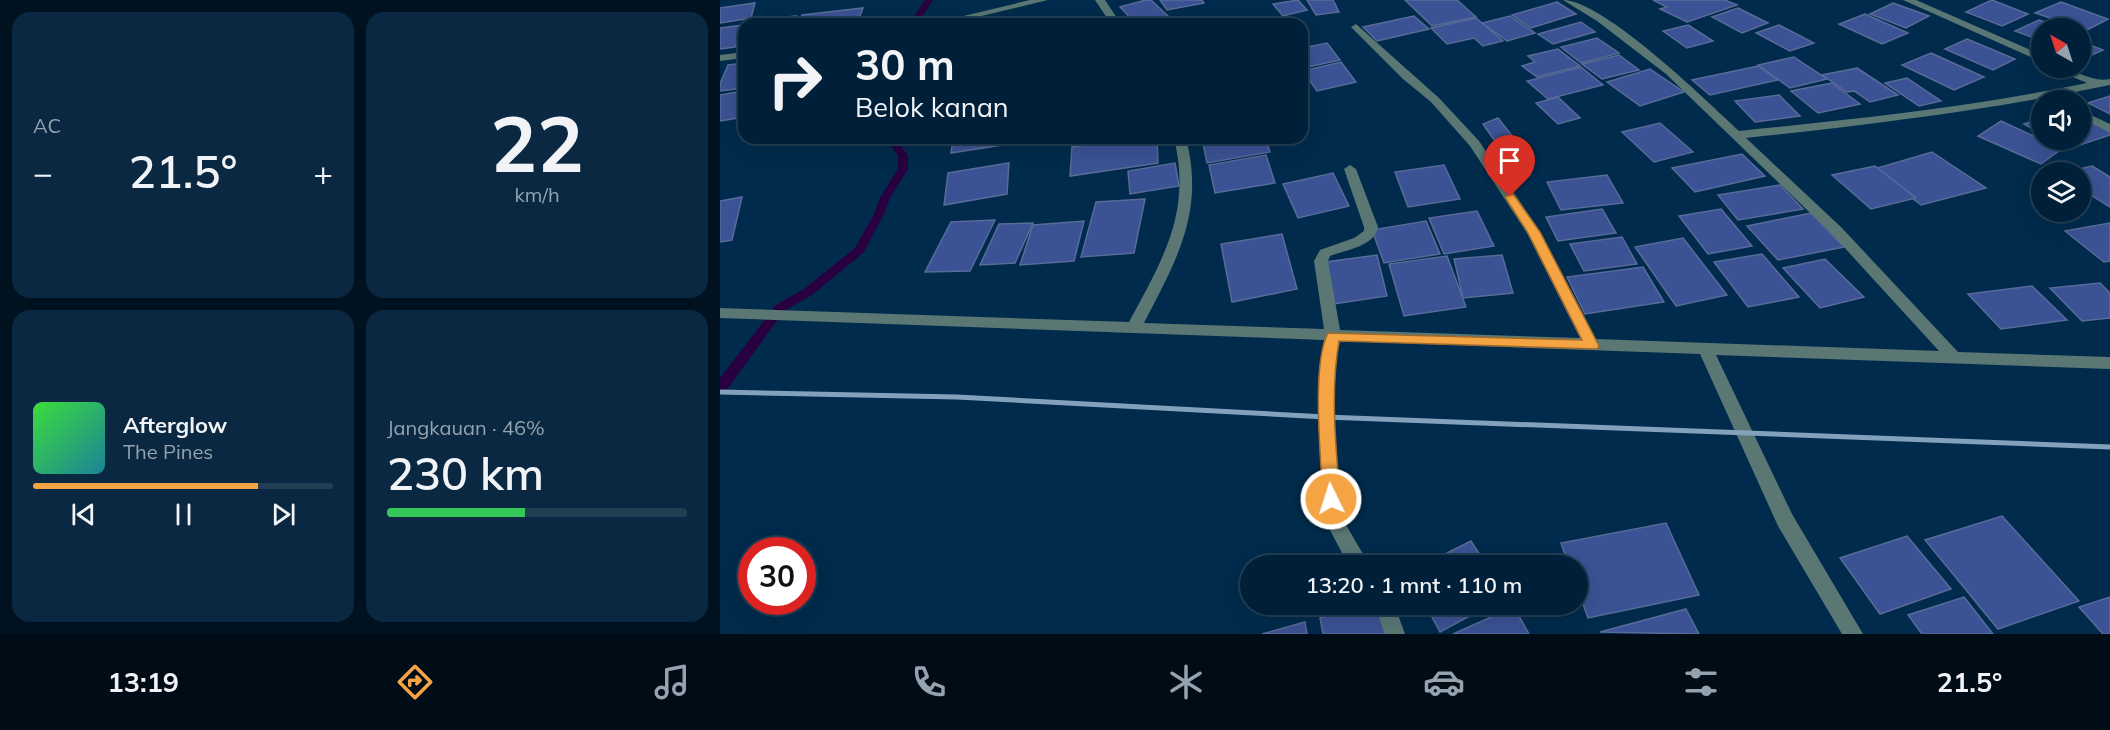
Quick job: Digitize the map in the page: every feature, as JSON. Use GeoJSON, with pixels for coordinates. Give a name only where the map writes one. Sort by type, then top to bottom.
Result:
{"type":"FeatureCollection","features":[{"type":"Feature","properties":{"kind":"street"},"geometry":{"type":"LineString","coordinates":[[957,18],[1010,4],[1043,0]]}},
{"type":"Feature","properties":{"kind":"street"},"geometry":{"type":"LineString","coordinates":[[1100,0],[1112,18]]}},
{"type":"Feature","properties":{"kind":"street"},"geometry":{"type":"LineString","coordinates":[[1568,0],[1600,19],[1670,72],[1837,231],[1954,357]]}},
{"type":"Feature","properties":{"kind":"street"},"geometry":{"type":"LineString","coordinates":[[1908,0],[2031,54]]}},
{"type":"Feature","properties":{"kind":"street"},"geometry":{"type":"LineString","coordinates":[[1356,27],[1407,77],[1435,100],[1475,144],[1534,232],[1592,346]]}},
{"type":"Feature","properties":{"kind":"street"},"geometry":{"type":"LineString","coordinates":[[720,58],[738,56]]}},
{"type":"Feature","properties":{"kind":"street"},"geometry":{"type":"LineString","coordinates":[[2084,78],[2098,84]]}},
{"type":"Feature","properties":{"kind":"street"},"geometry":{"type":"LineString","coordinates":[[2067,90],[2110,82]]}},
{"type":"Feature","properties":{"kind":"street"},"geometry":{"type":"LineString","coordinates":[[1736,135],[1894,119],[2031,98]]}},
{"type":"Feature","properties":{"kind":"street"},"geometry":{"type":"LineString","coordinates":[[2091,119],[2110,129]]}},
{"type":"Feature","properties":{"kind":"street"},"geometry":{"type":"LineString","coordinates":[[1134,328],[1169,261],[1183,223],[1188,192],[1187,169],[1181,144]]}},
{"type":"Feature","properties":{"kind":"street"},"geometry":{"type":"LineString","coordinates":[[1350,169],[1371,227],[1370,233],[1364,239],[1330,250],[1322,258],[1333,336],[1327,368],[1326,417],[1332,519],[1353,555]]}},
{"type":"Feature","properties":{"kind":"street"},"geometry":{"type":"LineString","coordinates":[[720,313],[2110,363]]}},
{"type":"Feature","properties":{"kind":"street"},"geometry":{"type":"LineString","coordinates":[[1705,348],[1785,520],[1853,634]]}},
{"type":"Feature","properties":{"kind":"street"},"geometry":{"type":"LineString","coordinates":[[1388,615],[1395,634]]}},
{"type":"Feature","properties":{"kind":"building"},"geometry":{"type":"Polygon","coordinates":[[[1151,0],[1169,17],[1130,18],[1120,7],[1151,0]]]}},
{"type":"Feature","properties":{"kind":"building"},"geometry":{"type":"Polygon","coordinates":[[[1160,0],[1202,0],[1204,3],[1167,10],[1160,0]]]}},
{"type":"Feature","properties":{"kind":"building"},"geometry":{"type":"Polygon","coordinates":[[[1298,0],[1307,10],[1283,16],[1273,4],[1298,0]]]}},
{"type":"Feature","properties":{"kind":"building"},"geometry":{"type":"Polygon","coordinates":[[[1307,0],[1333,0],[1339,12],[1316,15],[1307,0]]]}},
{"type":"Feature","properties":{"kind":"building"},"geometry":{"type":"Polygon","coordinates":[[[1405,0],[1457,0],[1476,17],[1432,26],[1405,0]]]}},
{"type":"Feature","properties":{"kind":"building"},"geometry":{"type":"Polygon","coordinates":[[[1653,0],[1725,0],[1737,5],[1687,22],[1660,9],[1667,7],[1653,0]]]}},
{"type":"Feature","properties":{"kind":"building"},"geometry":{"type":"Polygon","coordinates":[[[1992,0],[2028,14],[2002,26],[1966,12],[1992,0]]]}},
{"type":"Feature","properties":{"kind":"building"},"geometry":{"type":"Polygon","coordinates":[[[1557,2],[1576,14],[1531,28],[1512,15],[1557,2]]]}},
{"type":"Feature","properties":{"kind":"building"},"geometry":{"type":"Polygon","coordinates":[[[2061,2],[2108,19],[2091,28],[2091,18],[2050,18],[2035,13],[2061,2]]]}},
{"type":"Feature","properties":{"kind":"building"},"geometry":{"type":"Polygon","coordinates":[[[755,3],[751,18],[738,18],[738,20],[720,23],[720,8],[755,3]]]}},
{"type":"Feature","properties":{"kind":"building"},"geometry":{"type":"Polygon","coordinates":[[[1893,3],[1929,16],[1906,28],[1870,14],[1893,3]]]}},
{"type":"Feature","properties":{"kind":"building"},"geometry":{"type":"Polygon","coordinates":[[[863,8],[859,18],[801,18],[802,15],[863,8]]]}},
{"type":"Feature","properties":{"kind":"building"},"geometry":{"type":"Polygon","coordinates":[[[1738,8],[1768,23],[1742,33],[1712,17],[1738,8]]]}},
{"type":"Feature","properties":{"kind":"building"},"geometry":{"type":"Polygon","coordinates":[[[1865,14],[1908,33],[1882,44],[1839,24],[1865,14]]]}},
{"type":"Feature","properties":{"kind":"building"},"geometry":{"type":"Polygon","coordinates":[[[1414,16],[1429,29],[1377,41],[1363,27],[1414,16]]]}},
{"type":"Feature","properties":{"kind":"building"},"geometry":{"type":"Polygon","coordinates":[[[1510,16],[1535,33],[1507,41],[1482,23],[1510,16]]]}},
{"type":"Feature","properties":{"kind":"building"},"geometry":{"type":"Polygon","coordinates":[[[1476,18],[1503,41],[1483,46],[1474,38],[1447,44],[1431,28],[1476,18]]]}},
{"type":"Feature","properties":{"kind":"building"},"geometry":{"type":"Polygon","coordinates":[[[1581,22],[1595,32],[1553,44],[1538,34],[1581,22]]]}},
{"type":"Feature","properties":{"kind":"building"},"geometry":{"type":"Polygon","coordinates":[[[2031,24],[2031,37],[2015,31],[2031,24]]]}},
{"type":"Feature","properties":{"kind":"building"},"geometry":{"type":"Polygon","coordinates":[[[1688,25],[1713,41],[1687,48],[1663,31],[1688,25]]]}},
{"type":"Feature","properties":{"kind":"building"},"geometry":{"type":"Polygon","coordinates":[[[1779,25],[1814,43],[1790,51],[1756,33],[1779,25]]]}},
{"type":"Feature","properties":{"kind":"building"},"geometry":{"type":"Polygon","coordinates":[[[738,26],[738,40],[735,47],[720,49],[720,28],[738,26]]]}},
{"type":"Feature","properties":{"kind":"building"},"geometry":{"type":"Polygon","coordinates":[[[1597,38],[1619,53],[1581,63],[1561,47],[1597,38]]]}},
{"type":"Feature","properties":{"kind":"building"},"geometry":{"type":"Polygon","coordinates":[[[1967,39],[2015,59],[1993,70],[1945,49],[1967,39]]]}},
{"type":"Feature","properties":{"kind":"building"},"geometry":{"type":"Polygon","coordinates":[[[1327,43],[1340,60],[1308,67],[1308,47],[1327,43]]]}},
{"type":"Feature","properties":{"kind":"building"},"geometry":{"type":"Polygon","coordinates":[[[2091,45],[2103,50],[2091,55],[2091,45]]]}},
{"type":"Feature","properties":{"kind":"building"},"geometry":{"type":"Polygon","coordinates":[[[1558,49],[1580,66],[1537,77],[1522,66],[1535,62],[1528,56],[1558,49]]]}},
{"type":"Feature","properties":{"kind":"building"},"geometry":{"type":"Polygon","coordinates":[[[1931,53],[1984,77],[1954,90],[1902,65],[1931,53]]]}},
{"type":"Feature","properties":{"kind":"building"},"geometry":{"type":"Polygon","coordinates":[[[1619,55],[1639,70],[1602,79],[1582,64],[1619,55]]]}},
{"type":"Feature","properties":{"kind":"building"},"geometry":{"type":"Polygon","coordinates":[[[1794,57],[1827,79],[1790,88],[1758,65],[1794,57]]]}},
{"type":"Feature","properties":{"kind":"building"},"geometry":{"type":"Polygon","coordinates":[[[1341,62],[1356,82],[1317,91],[1308,78],[1308,70],[1341,62]]]}},
{"type":"Feature","properties":{"kind":"building"},"geometry":{"type":"Polygon","coordinates":[[[738,64],[738,89],[720,91],[720,84],[728,65],[738,64]]]}},
{"type":"Feature","properties":{"kind":"building"},"geometry":{"type":"Polygon","coordinates":[[[1758,66],[1778,80],[1710,95],[1692,80],[1758,66]]]}},
{"type":"Feature","properties":{"kind":"building"},"geometry":{"type":"Polygon","coordinates":[[[1581,67],[1603,85],[1548,99],[1527,81],[1581,67]]]}},
{"type":"Feature","properties":{"kind":"building"},"geometry":{"type":"Polygon","coordinates":[[[1857,68],[1898,95],[1870,102],[1854,91],[1847,92],[1822,75],[1857,68]]]}},
{"type":"Feature","properties":{"kind":"building"},"geometry":{"type":"Polygon","coordinates":[[[1650,69],[1684,92],[1640,106],[1607,82],[1650,69]]]}},
{"type":"Feature","properties":{"kind":"building"},"geometry":{"type":"Polygon","coordinates":[[[1907,78],[1941,101],[1919,106],[1885,83],[1907,78]]]}},
{"type":"Feature","properties":{"kind":"building"},"geometry":{"type":"Polygon","coordinates":[[[1832,83],[1860,104],[1818,113],[1791,91],[1832,83]]]}},
{"type":"Feature","properties":{"kind":"building"},"geometry":{"type":"Polygon","coordinates":[[[738,92],[738,118],[720,121],[720,95],[738,92]]]}},
{"type":"Feature","properties":{"kind":"building"},"geometry":{"type":"Polygon","coordinates":[[[1779,95],[1800,116],[1755,122],[1735,101],[1779,95]]]}},
{"type":"Feature","properties":{"kind":"building"},"geometry":{"type":"Polygon","coordinates":[[[2110,96],[2110,114],[2091,104],[2091,102],[2110,96]]]}},
{"type":"Feature","properties":{"kind":"building"},"geometry":{"type":"Polygon","coordinates":[[[1558,97],[1580,118],[1558,124],[1536,103],[1558,97]]]}},
{"type":"Feature","properties":{"kind":"building"},"geometry":{"type":"Polygon","coordinates":[[[1498,118],[1513,137],[1494,140],[1483,124],[1498,118]]]}},
{"type":"Feature","properties":{"kind":"building"},"geometry":{"type":"Polygon","coordinates":[[[2001,121],[2031,135],[2031,150],[2060,150],[2044,162],[2036,162],[1978,136],[2001,121]]]}},
{"type":"Feature","properties":{"kind":"building"},"geometry":{"type":"Polygon","coordinates":[[[2091,122],[2110,132],[2110,135],[2091,141],[2091,122]]]}},
{"type":"Feature","properties":{"kind":"building"},"geometry":{"type":"Polygon","coordinates":[[[1660,123],[1693,152],[1654,162],[1622,132],[1660,123]]]}},
{"type":"Feature","properties":{"kind":"building"},"geometry":{"type":"Polygon","coordinates":[[[952,144],[1008,144],[951,153],[952,144]]]}},
{"type":"Feature","properties":{"kind":"building"},"geometry":{"type":"Polygon","coordinates":[[[1093,144],[1157,144],[1158,163],[1070,176],[1072,147],[1093,144]]]}},
{"type":"Feature","properties":{"kind":"building"},"geometry":{"type":"Polygon","coordinates":[[[1203,144],[1267,144],[1270,152],[1207,163],[1203,144]]]}},
{"type":"Feature","properties":{"kind":"building"},"geometry":{"type":"Polygon","coordinates":[[[1932,152],[1986,188],[1921,205],[1874,169],[1932,152]]]}},
{"type":"Feature","properties":{"kind":"building"},"geometry":{"type":"Polygon","coordinates":[[[1742,154],[1765,176],[1695,192],[1672,168],[1742,154]]]}},
{"type":"Feature","properties":{"kind":"building"},"geometry":{"type":"Polygon","coordinates":[[[1266,155],[1275,183],[1215,193],[1209,165],[1266,155]]]}},
{"type":"Feature","properties":{"kind":"building"},"geometry":{"type":"Polygon","coordinates":[[[1009,163],[1007,194],[944,205],[948,173],[1009,163]]]}},
{"type":"Feature","properties":{"kind":"building"},"geometry":{"type":"Polygon","coordinates":[[[1175,163],[1179,186],[1130,194],[1128,171],[1175,163]]]}},
{"type":"Feature","properties":{"kind":"building"},"geometry":{"type":"Polygon","coordinates":[[[1444,165],[1460,199],[1408,207],[1395,172],[1444,165]]]}},
{"type":"Feature","properties":{"kind":"building"},"geometry":{"type":"Polygon","coordinates":[[[1875,166],[1916,198],[1871,209],[1832,175],[1875,166]]]}},
{"type":"Feature","properties":{"kind":"building"},"geometry":{"type":"Polygon","coordinates":[[[2091,166],[2110,177],[2110,207],[2091,195],[2091,166]]]}},
{"type":"Feature","properties":{"kind":"building"},"geometry":{"type":"Polygon","coordinates":[[[1333,173],[1349,206],[1298,218],[1283,184],[1333,173]]]}},
{"type":"Feature","properties":{"kind":"building"},"geometry":{"type":"Polygon","coordinates":[[[1607,175],[1623,203],[1561,210],[1547,182],[1607,175]]]}},
{"type":"Feature","properties":{"kind":"building"},"geometry":{"type":"Polygon","coordinates":[[[1780,185],[1803,209],[1738,220],[1718,195],[1780,185]]]}},
{"type":"Feature","properties":{"kind":"building"},"geometry":{"type":"Polygon","coordinates":[[[742,197],[732,240],[720,242],[720,201],[742,197]]]}},
{"type":"Feature","properties":{"kind":"building"},"geometry":{"type":"Polygon","coordinates":[[[1145,199],[1134,253],[1081,257],[1096,202],[1145,199]]]}},
{"type":"Feature","properties":{"kind":"building"},"geometry":{"type":"Polygon","coordinates":[[[1602,209],[1616,233],[1558,241],[1546,217],[1602,209]]]}},
{"type":"Feature","properties":{"kind":"building"},"geometry":{"type":"Polygon","coordinates":[[[1721,209],[1752,246],[1708,254],[1679,216],[1721,209]]]}},
{"type":"Feature","properties":{"kind":"building"},"geometry":{"type":"Polygon","coordinates":[[[1477,211],[1494,246],[1444,254],[1429,218],[1477,211]]]}},
{"type":"Feature","properties":{"kind":"building"},"geometry":{"type":"Polygon","coordinates":[[[1811,213],[1844,247],[1778,260],[1747,226],[1811,213]]]}},
{"type":"Feature","properties":{"kind":"building"},"geometry":{"type":"Polygon","coordinates":[[[995,220],[970,271],[925,272],[951,222],[995,220]]]}},
{"type":"Feature","properties":{"kind":"building"},"geometry":{"type":"Polygon","coordinates":[[[1084,221],[1074,261],[1020,265],[1033,225],[1084,221]]]}},
{"type":"Feature","properties":{"kind":"building"},"geometry":{"type":"Polygon","coordinates":[[[1426,221],[1440,254],[1384,263],[1372,230],[1426,221]]]}},
{"type":"Feature","properties":{"kind":"building"},"geometry":{"type":"Polygon","coordinates":[[[1033,223],[1015,263],[980,265],[999,224],[1033,223]]]}},
{"type":"Feature","properties":{"kind":"building"},"geometry":{"type":"Polygon","coordinates":[[[2110,223],[2110,261],[2104,262],[2065,231],[2110,223]]]}},
{"type":"Feature","properties":{"kind":"building"},"geometry":{"type":"Polygon","coordinates":[[[1282,234],[1297,289],[1232,302],[1221,244],[1282,234]]]}},
{"type":"Feature","properties":{"kind":"building"},"geometry":{"type":"Polygon","coordinates":[[[1622,237],[1637,264],[1584,271],[1570,244],[1622,237]]]}},
{"type":"Feature","properties":{"kind":"building"},"geometry":{"type":"Polygon","coordinates":[[[1683,238],[1727,295],[1676,306],[1635,247],[1683,238]]]}},
{"type":"Feature","properties":{"kind":"building"},"geometry":{"type":"Polygon","coordinates":[[[1762,254],[1799,297],[1748,307],[1714,262],[1762,254]]]}},
{"type":"Feature","properties":{"kind":"building"},"geometry":{"type":"Polygon","coordinates":[[[1377,255],[1387,296],[1334,304],[1326,262],[1377,255]]]}},
{"type":"Feature","properties":{"kind":"building"},"geometry":{"type":"Polygon","coordinates":[[[1502,255],[1513,293],[1463,298],[1454,259],[1502,255]]]}},
{"type":"Feature","properties":{"kind":"building"},"geometry":{"type":"Polygon","coordinates":[[[1447,256],[1466,307],[1404,316],[1389,264],[1447,256]]]}},
{"type":"Feature","properties":{"kind":"building"},"geometry":{"type":"Polygon","coordinates":[[[1825,259],[1864,297],[1820,308],[1783,268],[1825,259]]]}},
{"type":"Feature","properties":{"kind":"building"},"geometry":{"type":"Polygon","coordinates":[[[1643,267],[1664,302],[1585,314],[1567,277],[1643,267]]]}},
{"type":"Feature","properties":{"kind":"building"},"geometry":{"type":"Polygon","coordinates":[[[2100,283],[2110,293],[2110,318],[2082,321],[2050,288],[2100,283]]]}},
{"type":"Feature","properties":{"kind":"building"},"geometry":{"type":"Polygon","coordinates":[[[2032,286],[2067,320],[2001,329],[1968,294],[2032,286]]]}},
{"type":"Feature","properties":{"kind":"building"},"geometry":{"type":"Polygon","coordinates":[[[2002,516],[2079,601],[1998,629],[1925,540],[2002,516]]]}},
{"type":"Feature","properties":{"kind":"building"},"geometry":{"type":"Polygon","coordinates":[[[1666,523],[1699,595],[1588,618],[1588,555],[1565,555],[1561,543],[1666,523]]]}},
{"type":"Feature","properties":{"kind":"building"},"geometry":{"type":"Polygon","coordinates":[[[1907,536],[1951,589],[1880,614],[1840,558],[1907,536]]]}},
{"type":"Feature","properties":{"kind":"building"},"geometry":{"type":"Polygon","coordinates":[[[1471,541],[1480,555],[1443,555],[1471,541]]]}},
{"type":"Feature","properties":{"kind":"building"},"geometry":{"type":"Polygon","coordinates":[[[1964,597],[1993,634],[1922,634],[1908,615],[1964,597]]]}},
{"type":"Feature","properties":{"kind":"building"},"geometry":{"type":"Polygon","coordinates":[[[2110,597],[2110,634],[2103,634],[2079,607],[2110,597]]]}},
{"type":"Feature","properties":{"kind":"building"},"geometry":{"type":"Polygon","coordinates":[[[1686,609],[1699,634],[1600,632],[1686,609]]]}},
{"type":"Feature","properties":{"kind":"building"},"geometry":{"type":"Polygon","coordinates":[[[1330,615],[1380,615],[1385,634],[1323,634],[1320,618],[1330,615]]]}},
{"type":"Feature","properties":{"kind":"building"},"geometry":{"type":"Polygon","coordinates":[[[1431,615],[1472,615],[1440,632],[1431,615]]]}},
{"type":"Feature","properties":{"kind":"building"},"geometry":{"type":"Polygon","coordinates":[[[1496,615],[1518,615],[1529,634],[1453,634],[1496,615]]]}},
{"type":"Feature","properties":{"kind":"building"},"geometry":{"type":"Polygon","coordinates":[[[1305,622],[1307,634],[1262,634],[1305,622]]]}},
{"type":"Feature","properties":{"kind":"waterway"},"geometry":{"type":"LineString","coordinates":[[917,18],[929,0]]}},
{"type":"Feature","properties":{"kind":"waterway"},"geometry":{"type":"LineString","coordinates":[[720,388],[780,308],[808,292],[859,250],[885,198],[903,169],[903,155],[894,144]]}},
{"type":"Feature","properties":{"kind":"railway"},"geometry":{"type":"LineString","coordinates":[[720,392],[957,397],[1326,417],[2110,447]]}},
{"type":"Feature","properties":{"kind":"route"},"geometry":{"type":"LineString","coordinates":[[1331,499],[1326,417],[1327,368],[1333,336],[1592,346],[1534,232],[1510,197]]}}]}
